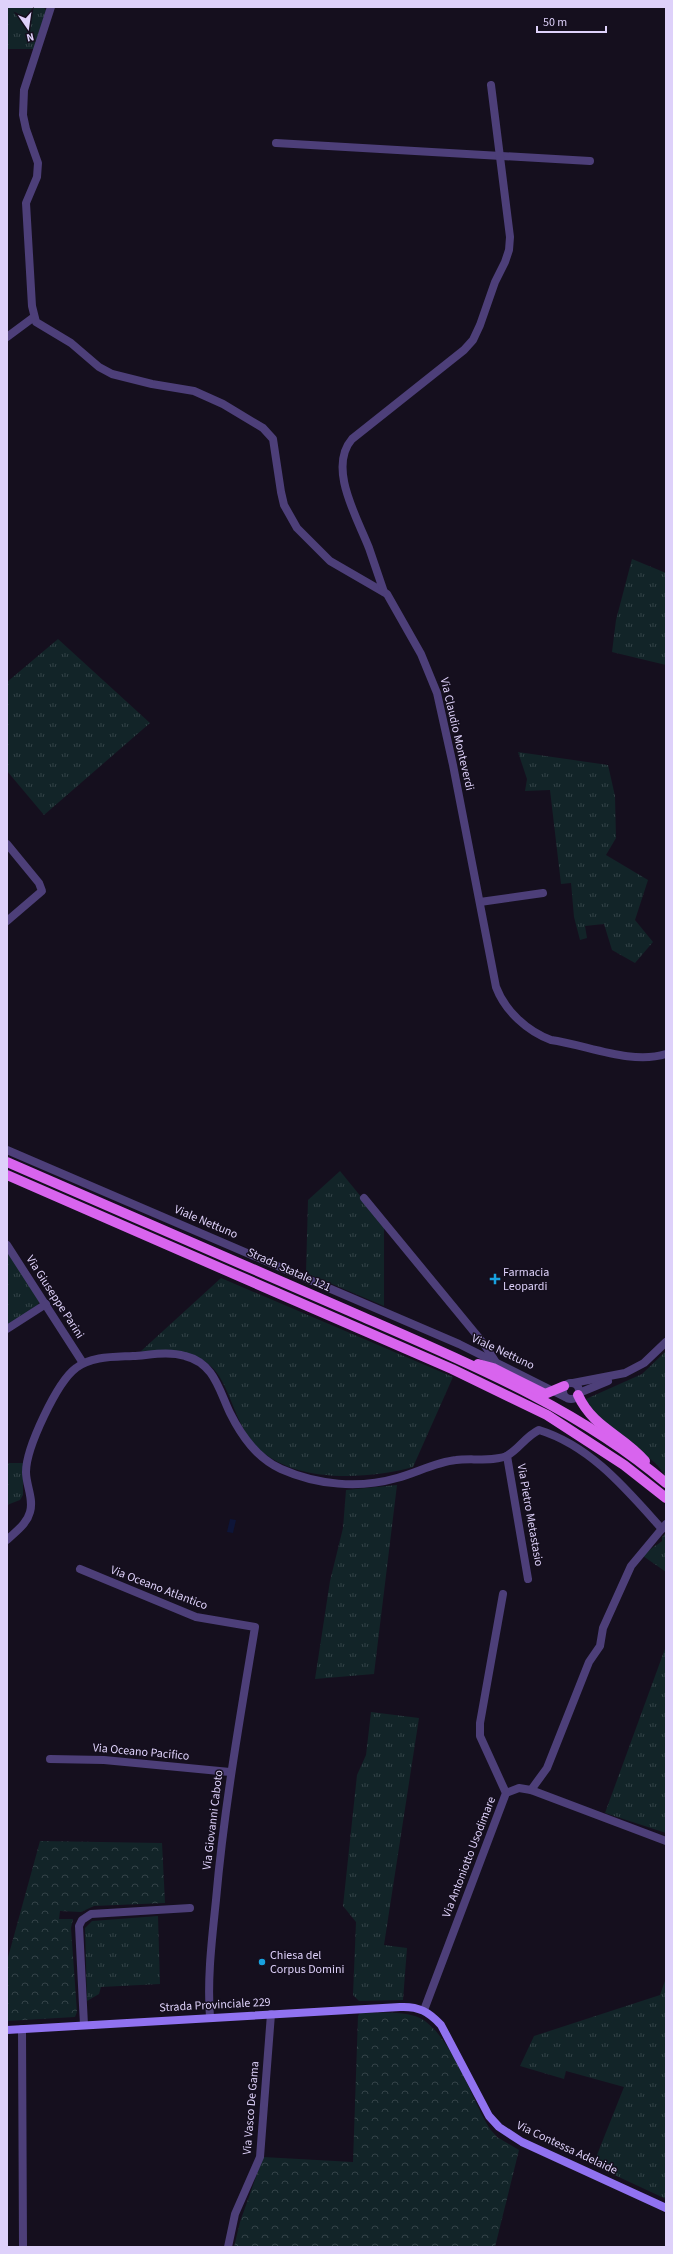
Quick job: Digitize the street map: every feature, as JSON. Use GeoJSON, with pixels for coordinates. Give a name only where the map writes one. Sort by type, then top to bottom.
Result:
{"type":"FeatureCollection","features":[{"type":"Feature","properties":{"kind":"main road","name":"Strada Statale 121"},"geometry":{"type":"LineString","coordinates":[[7,1162],[457,1359],[557,1409],[585,1425],[656,1475]]}},
{"type":"Feature","properties":{"kind":"main road"},"geometry":{"type":"LineString","coordinates":[[7,1174],[452,1369],[550,1417],[624,1465],[666,1498]]}},
{"type":"Feature","properties":{"kind":"main road"},"geometry":{"type":"LineString","coordinates":[[457,1359],[493,1368],[545,1394],[561,1386]]}},
{"type":"Feature","properties":{"kind":"main road"},"geometry":{"type":"LineString","coordinates":[[578,1394],[589,1415],[636,1451],[656,1475],[666,1483]]}},
{"type":"Feature","properties":{"kind":"street"},"geometry":{"type":"LineString","coordinates":[[7,338],[34,317],[27,243],[26,203],[37,176],[38,163],[26,129],[23,103],[24,90],[51,7]]}},
{"type":"Feature","properties":{"kind":"street"},"geometry":{"type":"LineString","coordinates":[[384,592],[369,547],[353,512],[348,495],[344,454],[346,445],[352,439],[464,350],[480,325],[495,282],[509,250],[510,237],[491,85]]}},
{"type":"Feature","properties":{"kind":"street"},"geometry":{"type":"LineString","coordinates":[[276,143],[590,161]]}},
{"type":"Feature","properties":{"kind":"street","name":"Via Claudio Monteverdi"},"geometry":{"type":"LineString","coordinates":[[34,317],[36,322],[71,344],[100,367],[112,374],[152,384],[194,391],[223,404],[263,428],[273,439],[280,492],[284,505],[297,528],[330,561],[387,594],[420,654],[437,693],[496,987],[506,1008],[541,1036],[551,1040],[573,1043],[633,1057],[654,1058],[666,1054]]}},
{"type":"Feature","properties":{"kind":"street"},"geometry":{"type":"LineString","coordinates":[[7,844],[39,883],[42,891],[7,921]]}},
{"type":"Feature","properties":{"kind":"street"},"geometry":{"type":"LineString","coordinates":[[480,902],[542,893]]}},
{"type":"Feature","properties":{"kind":"street","name":"Viale Nettuno"},"geometry":{"type":"LineString","coordinates":[[7,1150],[496,1361],[561,1386]]}},
{"type":"Feature","properties":{"kind":"street"},"geometry":{"type":"LineString","coordinates":[[364,1198],[484,1344],[496,1361]]}},
{"type":"Feature","properties":{"kind":"street","name":"Via Giuseppe Parini"},"geometry":{"type":"LineString","coordinates":[[7,1245],[83,1363]]}},
{"type":"Feature","properties":{"kind":"street"},"geometry":{"type":"LineString","coordinates":[[7,1329],[46,1304]]}},
{"type":"Feature","properties":{"kind":"street"},"geometry":{"type":"LineString","coordinates":[[561,1386],[565,1396],[570,1399],[644,1363],[666,1342]]}},
{"type":"Feature","properties":{"kind":"street"},"geometry":{"type":"LineString","coordinates":[[7,1540],[26,1522],[30,1512],[26,1471],[32,1439],[67,1376],[83,1363],[106,1358],[172,1354],[196,1360],[218,1381],[230,1414],[250,1448],[263,1459],[280,1469],[326,1484],[377,1483],[456,1460],[507,1456],[530,1434],[539,1430],[559,1438],[607,1470],[664,1527],[631,1566],[603,1628],[600,1646],[589,1662],[547,1768],[531,1790]]}},
{"type":"Feature","properties":{"kind":"street"},"geometry":{"type":"LineString","coordinates":[[561,1386],[625,1373]]}},
{"type":"Feature","properties":{"kind":"street"},"geometry":{"type":"LineString","coordinates":[[561,1386],[578,1388],[578,1394]]}},
{"type":"Feature","properties":{"kind":"street","name":"Via Pietro Metastasio"},"geometry":{"type":"LineString","coordinates":[[507,1456],[528,1579]]}},
{"type":"Feature","properties":{"kind":"street","name":"Via Oceano Atlantico"},"geometry":{"type":"LineString","coordinates":[[80,1569],[196,1617],[255,1628]]}},
{"type":"Feature","properties":{"kind":"street","name":"Via Antoniotto Usodimare"},"geometry":{"type":"LineString","coordinates":[[424,2010],[506,1793],[480,1736],[480,1723],[503,1594]]}},
{"type":"Feature","properties":{"kind":"street","name":"Via Giovanni Caboto"},"geometry":{"type":"LineString","coordinates":[[210,2017],[207,1987],[230,1772],[255,1628]]}},
{"type":"Feature","properties":{"kind":"street","name":"Via Oceano Pacifico"},"geometry":{"type":"LineString","coordinates":[[50,1759],[104,1760],[230,1772]]}},
{"type":"Feature","properties":{"kind":"street"},"geometry":{"type":"LineString","coordinates":[[506,1793],[519,1788],[531,1790],[666,1841]]}},
{"type":"Feature","properties":{"kind":"street"},"geometry":{"type":"LineString","coordinates":[[84,2025],[79,1926],[82,1920],[91,1914],[190,1908]]}},
{"type":"Feature","properties":{"kind":"street","name":"Strada Provinciale 229"},"geometry":{"type":"LineString","coordinates":[[7,2030],[400,2007],[424,2010]]}},
{"type":"Feature","properties":{"kind":"street","name":"Via Contessa Adelaide"},"geometry":{"type":"LineString","coordinates":[[424,2010],[441,2025],[450,2037],[489,2116],[499,2127],[522,2142],[666,2208]]}},
{"type":"Feature","properties":{"kind":"street","name":"Via Vasco De Gama"},"geometry":{"type":"LineString","coordinates":[[228,2247],[235,2214],[260,2157],[271,2014]]}},
{"type":"Feature","properties":{"kind":"street"},"geometry":{"type":"LineString","coordinates":[[22,2029],[23,2247]]}},
{"type":"Feature","properties":{"kind":"green space"},"geometry":{"type":"Polygon","coordinates":[[[7,7],[43,7],[47,11],[35,49],[7,49],[7,7]]]}},
{"type":"Feature","properties":{"kind":"green space"},"geometry":{"type":"Polygon","coordinates":[[[632,559],[666,573],[666,665],[612,652],[616,620],[632,559]]]}},
{"type":"Feature","properties":{"kind":"green space"},"geometry":{"type":"Polygon","coordinates":[[[58,639],[150,723],[44,815],[7,771],[7,682],[58,639]]]}},
{"type":"Feature","properties":{"kind":"green space"},"geometry":{"type":"Polygon","coordinates":[[[518,752],[608,765],[615,796],[616,838],[606,855],[648,880],[635,920],[653,942],[635,963],[612,950],[604,924],[585,926],[587,938],[580,940],[574,917],[571,883],[561,884],[550,790],[525,791],[527,779],[518,752]]]}},
{"type":"Feature","properties":{"kind":"green space"},"geometry":{"type":"Polygon","coordinates":[[[340,1171],[384,1225],[384,1306],[306,1273],[308,1200],[340,1171]]]}},
{"type":"Feature","properties":{"kind":"green space"},"geometry":{"type":"Polygon","coordinates":[[[7,1251],[40,1301],[37,1306],[7,1325],[7,1251]]]}},
{"type":"Feature","properties":{"kind":"green space"},"geometry":{"type":"Polygon","coordinates":[[[221,1278],[453,1377],[413,1467],[373,1475],[352,1476],[308,1472],[287,1466],[269,1457],[249,1438],[241,1424],[225,1387],[218,1374],[210,1365],[200,1358],[190,1354],[166,1351],[140,1352],[221,1278]]]}},
{"type":"Feature","properties":{"kind":"green space"},"geometry":{"type":"Polygon","coordinates":[[[666,1351],[666,1477],[654,1462],[598,1419],[591,1410],[586,1399],[642,1374],[666,1351]]]}},
{"type":"Feature","properties":{"kind":"green space"},"geometry":{"type":"Polygon","coordinates":[[[23,1463],[23,1495],[20,1500],[7,1505],[7,1464],[23,1463]]]}},
{"type":"Feature","properties":{"kind":"green space"},"geometry":{"type":"Polygon","coordinates":[[[397,1485],[374,1674],[315,1679],[330,1581],[343,1528],[346,1490],[397,1485]]]}},
{"type":"Feature","properties":{"kind":"green space"},"geometry":{"type":"Polygon","coordinates":[[[666,1533],[666,1572],[643,1556],[662,1541],[662,1537],[666,1533]]]}},
{"type":"Feature","properties":{"kind":"green space"},"geometry":{"type":"Polygon","coordinates":[[[666,1646],[666,1833],[605,1813],[666,1646]]]}},
{"type":"Feature","properties":{"kind":"green space"},"geometry":{"type":"Polygon","coordinates":[[[371,1712],[419,1718],[384,1945],[407,1948],[403,2000],[359,2001],[353,1995],[356,1922],[343,1906],[357,1775],[366,1755],[371,1712]]]}},
{"type":"Feature","properties":{"kind":"green space"},"geometry":{"type":"Polygon","coordinates":[[[40,1841],[162,1843],[165,1903],[94,1906],[81,1912],[60,1911],[59,1919],[73,1919],[71,1928],[77,2012],[75,2017],[7,2021],[7,1961],[40,1841]]]}},
{"type":"Feature","properties":{"kind":"green space"},"geometry":{"type":"Polygon","coordinates":[[[158,1916],[160,1984],[101,1987],[99,1994],[87,2001],[85,1928],[92,1921],[158,1916]]]}},
{"type":"Feature","properties":{"kind":"green space"},"geometry":{"type":"Polygon","coordinates":[[[666,1978],[666,2199],[593,2165],[624,2087],[566,2071],[564,2079],[520,2066],[534,2036],[660,1995],[666,1978]]]}},
{"type":"Feature","properties":{"kind":"green space"},"geometry":{"type":"Polygon","coordinates":[[[360,2013],[402,2013],[415,2016],[427,2023],[438,2034],[449,2049],[490,2129],[497,2137],[519,2150],[495,2247],[234,2247],[240,2222],[263,2157],[353,2162],[358,2016],[360,2013]]]}},
{"type":"Feature","properties":{"kind":"water"},"geometry":{"type":"Polygon","coordinates":[[[230,1519],[236,1520],[233,1533],[227,1532],[230,1519]]]}},
{"type":"Feature","properties":{"kind":"place","name":"Farmacia Leopardi"},"geometry":{"type":"Point","coordinates":[495,1279]}},
{"type":"Feature","properties":{"kind":"place","name":"Chiesa del Corpus Domini"},"geometry":{"type":"Point","coordinates":[262,1962]}}]}
